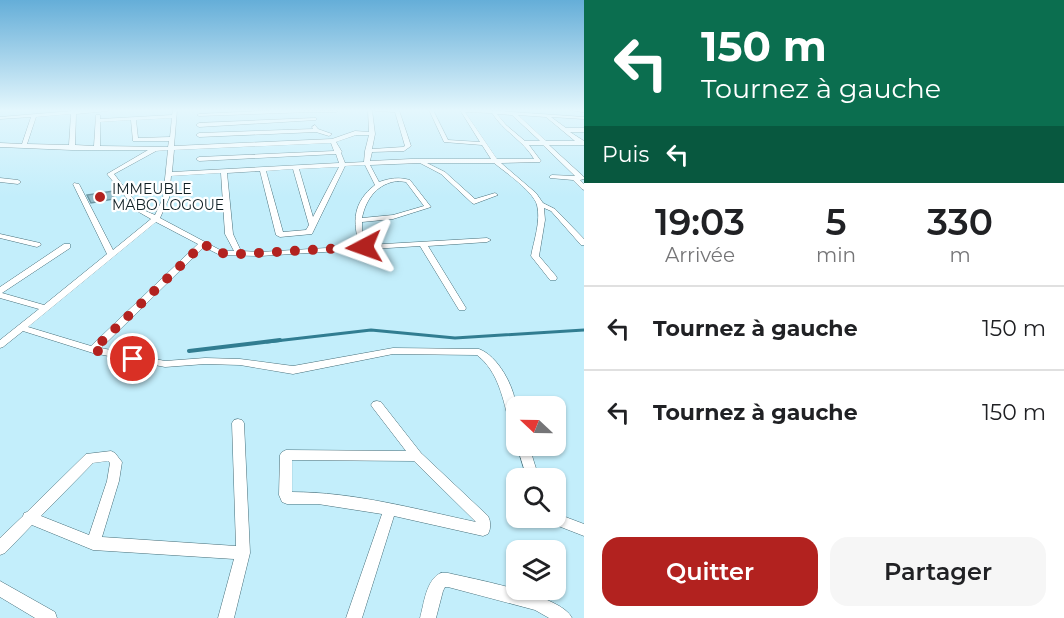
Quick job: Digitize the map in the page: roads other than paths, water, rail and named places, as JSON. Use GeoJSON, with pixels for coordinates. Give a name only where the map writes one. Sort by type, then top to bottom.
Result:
{"type":"FeatureCollection","features":[{"type":"Feature","properties":{"kind":"street"},"geometry":{"type":"LineString","coordinates":[[24,145],[26,139]]}},
{"type":"Feature","properties":{"kind":"street"},"geometry":{"type":"LineString","coordinates":[[72,139],[72,148]]}},
{"type":"Feature","properties":{"kind":"street"},"geometry":{"type":"LineString","coordinates":[[97,139],[97,147]]}},
{"type":"Feature","properties":{"kind":"street"},"geometry":{"type":"LineString","coordinates":[[0,345],[157,218],[164,207],[171,139],[135,139]]}},
{"type":"Feature","properties":{"kind":"street"},"geometry":{"type":"LineString","coordinates":[[199,139],[200,173]]}},
{"type":"Feature","properties":{"kind":"street"},"geometry":{"type":"LineString","coordinates":[[0,145],[154,149],[307,139]]}},
{"type":"Feature","properties":{"kind":"street"},"geometry":{"type":"LineString","coordinates":[[263,170],[280,235],[309,232],[343,165],[332,139]]}},
{"type":"Feature","properties":{"kind":"street"},"geometry":{"type":"LineString","coordinates":[[371,139],[367,164],[377,184]]}},
{"type":"Feature","properties":{"kind":"street"},"geometry":{"type":"LineString","coordinates":[[368,151],[404,149],[408,146],[406,139]]}},
{"type":"Feature","properties":{"kind":"street"},"geometry":{"type":"LineString","coordinates":[[445,139],[446,141],[484,144]]}},
{"type":"Feature","properties":{"kind":"street"},"geometry":{"type":"LineString","coordinates":[[481,139],[495,161],[534,194],[540,204],[541,220],[535,256],[553,278]]}},
{"type":"Feature","properties":{"kind":"street"},"geometry":{"type":"LineString","coordinates":[[168,174],[418,161],[538,161],[518,139]]}},
{"type":"Feature","properties":{"kind":"street"},"geometry":{"type":"LineString","coordinates":[[540,139],[580,178],[584,188]]}},
{"type":"Feature","properties":{"kind":"street"},"geometry":{"type":"LineString","coordinates":[[524,143],[583,144]]}},
{"type":"Feature","properties":{"kind":"street"},"geometry":{"type":"LineString","coordinates":[[154,149],[110,174],[139,210],[220,253],[424,246],[473,239],[487,240]]}},
{"type":"Feature","properties":{"kind":"street"},"geometry":{"type":"LineString","coordinates":[[199,159],[339,152]]}},
{"type":"Feature","properties":{"kind":"street"},"geometry":{"type":"LineString","coordinates":[[418,161],[443,173],[474,202],[495,195]]}},
{"type":"Feature","properties":{"kind":"street"},"geometry":{"type":"LineString","coordinates":[[470,161],[481,171]]}},
{"type":"Feature","properties":{"kind":"street"},"geometry":{"type":"LineString","coordinates":[[296,168],[312,225]]}},
{"type":"Feature","properties":{"kind":"street"},"geometry":{"type":"LineString","coordinates":[[224,172],[229,234],[239,254]]}},
{"type":"Feature","properties":{"kind":"street"},"geometry":{"type":"LineString","coordinates":[[552,177],[580,178]]}},
{"type":"Feature","properties":{"kind":"street"},"geometry":{"type":"LineString","coordinates":[[0,180],[18,182]]}},
{"type":"Feature","properties":{"kind":"street"},"geometry":{"type":"LineString","coordinates":[[359,220],[387,218],[428,208],[408,181],[384,180],[377,184],[365,202],[359,220],[364,247]]}},
{"type":"Feature","properties":{"kind":"street"},"geometry":{"type":"LineString","coordinates":[[76,184],[111,254]]}},
{"type":"Feature","properties":{"kind":"street"},"geometry":{"type":"LineString","coordinates":[[540,204],[553,210],[584,243]]}},
{"type":"Feature","properties":{"kind":"street"},"geometry":{"type":"LineString","coordinates":[[297,234],[304,251]]}},
{"type":"Feature","properties":{"kind":"street"},"geometry":{"type":"LineString","coordinates":[[0,236],[37,244]]}},
{"type":"Feature","properties":{"kind":"street"},"geometry":{"type":"LineString","coordinates":[[93,350],[203,244]]}},
{"type":"Feature","properties":{"kind":"street"},"geometry":{"type":"LineString","coordinates":[[0,293],[67,246]]}},
{"type":"Feature","properties":{"kind":"street"},"geometry":{"type":"LineString","coordinates":[[424,246],[462,308]]}},
{"type":"Feature","properties":{"kind":"street"},"geometry":{"type":"LineString","coordinates":[[0,293],[45,308]]}},
{"type":"Feature","properties":{"kind":"street"},"geometry":{"type":"LineString","coordinates":[[22,328],[93,350],[165,364],[205,361],[240,362],[293,370],[393,351],[479,352],[489,357],[497,368],[506,396]]}},
{"type":"Feature","properties":{"kind":"street"},"geometry":{"type":"LineString","coordinates":[[377,405],[417,456],[483,520],[483,530],[472,530],[390,509],[318,498],[287,498],[285,495],[286,455],[417,456]]}},
{"type":"Feature","properties":{"kind":"street"},"geometry":{"type":"LineString","coordinates":[[226,618],[243,553],[238,423]]}},
{"type":"Feature","properties":{"kind":"street"},"geometry":{"type":"LineString","coordinates":[[0,548],[90,458],[111,456],[116,462],[113,481],[93,543]]}},
{"type":"Feature","properties":{"kind":"street"},"geometry":{"type":"LineString","coordinates":[[354,618],[390,509]]}},
{"type":"Feature","properties":{"kind":"street"},"geometry":{"type":"LineString","coordinates":[[29,517],[93,543],[243,553]]}},
{"type":"Feature","properties":{"kind":"street"},"geometry":{"type":"LineString","coordinates":[[566,523],[584,530]]}},
{"type":"Feature","properties":{"kind":"street"},"geometry":{"type":"LineString","coordinates":[[429,618],[436,588],[441,580],[538,603],[564,618]]}},
{"type":"Feature","properties":{"kind":"street"},"geometry":{"type":"LineString","coordinates":[[0,588],[49,618]]}},
{"type":"Feature","properties":{"kind":"waterway"},"geometry":{"type":"LineString","coordinates":[[267,342],[371,330],[455,338],[584,330]]}},
{"type":"Feature","properties":{"kind":"waterway"},"geometry":{"type":"LineString","coordinates":[[189,351],[280,340]]}},
{"type":"Feature","properties":{"kind":"place","name":"IMMEUBLE MABO LOGOUE"},"geometry":{"type":"Point","coordinates":[100,197]}}]}
